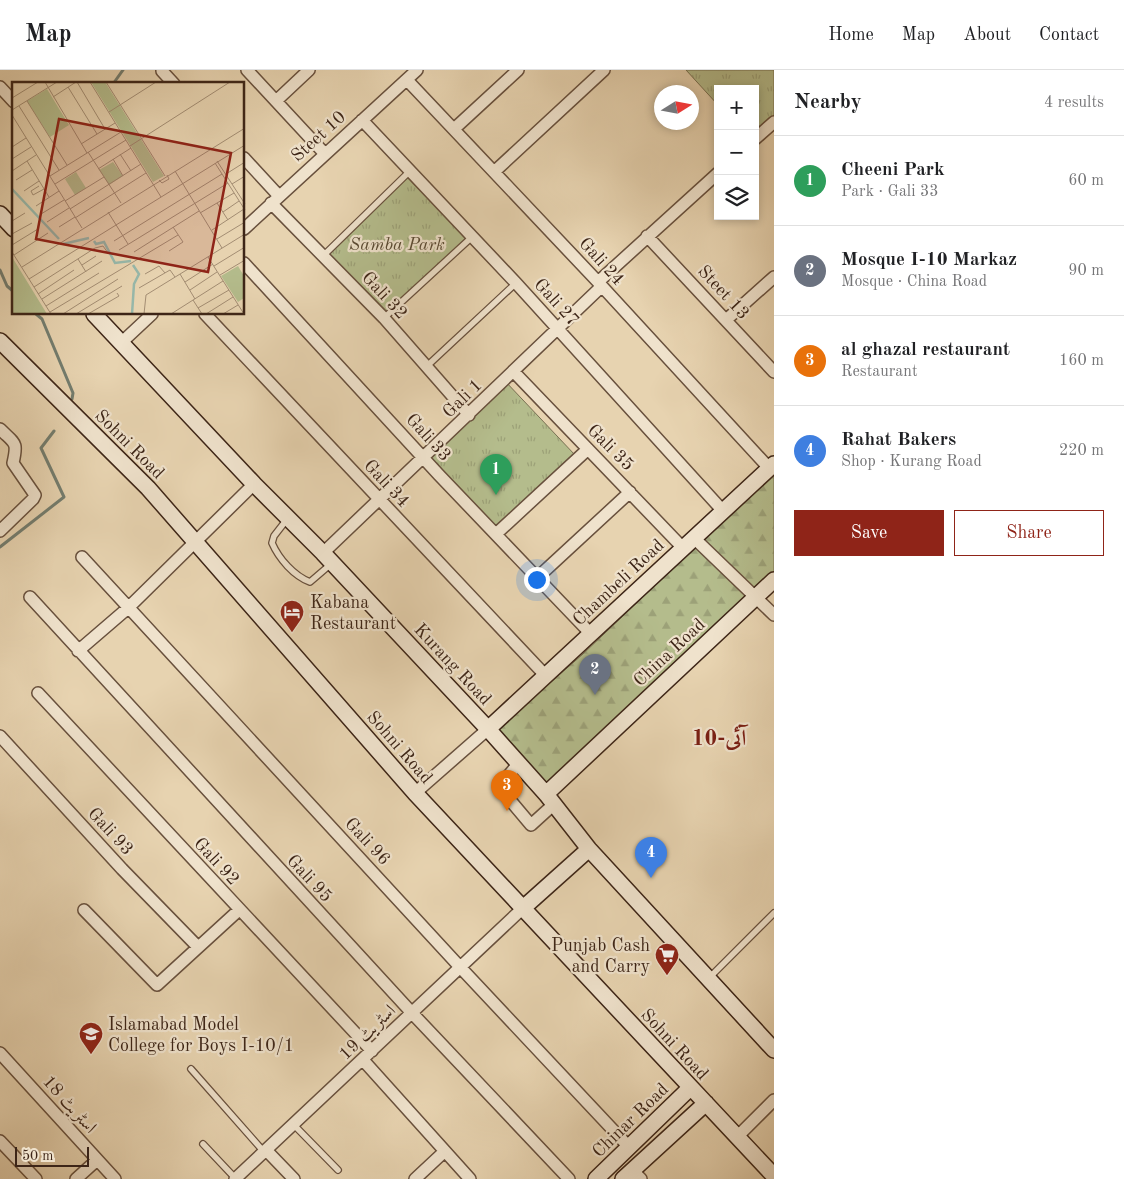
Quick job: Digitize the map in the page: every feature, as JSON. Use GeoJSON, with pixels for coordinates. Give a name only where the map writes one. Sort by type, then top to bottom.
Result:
{"type":"FeatureCollection","features":[{"type":"Feature","properties":{"kind":"street"},"geometry":{"type":"LineString","coordinates":[[247,70],[325,154]]}},
{"type":"Feature","properties":{"kind":"street"},"geometry":{"type":"LineString","coordinates":[[276,101],[309,70]]}},
{"type":"Feature","properties":{"kind":"street","name":"Steet 10"},"geometry":{"type":"LineString","coordinates":[[245,228],[417,70]]}},
{"type":"Feature","properties":{"kind":"street"},"geometry":{"type":"LineString","coordinates":[[454,129],[518,70]]}},
{"type":"Feature","properties":{"kind":"street"},"geometry":{"type":"LineString","coordinates":[[494,172],[604,70]]}},
{"type":"Feature","properties":{"kind":"street"},"geometry":{"type":"LineString","coordinates":[[162,71],[172,82]]}},
{"type":"Feature","properties":{"kind":"street","name":"Gali 24"},"geometry":{"type":"LineString","coordinates":[[407,80],[772,466]]}},
{"type":"Feature","properties":{"kind":"street"},"geometry":{"type":"LineString","coordinates":[[0,87],[12,100]]}},
{"type":"Feature","properties":{"kind":"street","name":"Gali 27"},"geometry":{"type":"LineString","coordinates":[[362,120],[516,283],[723,510]]}},
{"type":"Feature","properties":{"kind":"street"},"geometry":{"type":"LineString","coordinates":[[759,135],[774,122]]}},
{"type":"Feature","properties":{"kind":"street","name":"Gali 32"},"geometry":{"type":"LineString","coordinates":[[245,159],[275,199],[324,255],[428,366],[470,415]]}},
{"type":"Feature","properties":{"kind":"street","name":"Gali 1"},"geometry":{"type":"LineString","coordinates":[[328,558],[378,499],[470,415],[647,236],[716,175]]}},
{"type":"Feature","properties":{"kind":"street"},"geometry":{"type":"LineString","coordinates":[[0,214],[12,227]]}},
{"type":"Feature","properties":{"kind":"street","name":"Steet 13"},"geometry":{"type":"LineString","coordinates":[[647,236],[772,366]]}},
{"type":"Feature","properties":{"kind":"street","name":"Gali 33"},"geometry":{"type":"LineString","coordinates":[[245,264],[591,634]]}},
{"type":"Feature","properties":{"kind":"street"},"geometry":{"type":"LineString","coordinates":[[726,320],[774,276]]}},
{"type":"Feature","properties":{"kind":"street","name":"Kurang Road"},"geometry":{"type":"LineString","coordinates":[[95,315],[254,484],[328,558],[488,729],[519,763],[589,849],[774,1050]]}},
{"type":"Feature","properties":{"kind":"street"},"geometry":{"type":"LineString","coordinates":[[121,343],[151,315]]}},
{"type":"Feature","properties":{"kind":"street","name":"Gali 34"},"geometry":{"type":"LineString","coordinates":[[206,315],[545,675]]}},
{"type":"Feature","properties":{"kind":"street","name":"Sohni Road"},"geometry":{"type":"LineString","coordinates":[[0,341],[148,488],[414,793],[774,1176]]}},
{"type":"Feature","properties":{"kind":"street","name":"Gali 35"},"geometry":{"type":"LineString","coordinates":[[513,371],[630,492],[688,543],[756,596],[774,615]]}},
{"type":"Feature","properties":{"kind":"street"},"geometry":{"type":"LineString","coordinates":[[0,429],[16,445],[17,450],[14,463],[35,494],[33,500],[0,531]]}},
{"type":"Feature","properties":{"kind":"street"},"geometry":{"type":"LineString","coordinates":[[496,534],[588,449]]}},
{"type":"Feature","properties":{"kind":"street","name":"Chambeli Road"},"geometry":{"type":"LineString","coordinates":[[488,729],[772,466]]}},
{"type":"Feature","properties":{"kind":"street"},"geometry":{"type":"LineString","coordinates":[[78,651],[128,608],[254,484]]}},
{"type":"Feature","properties":{"kind":"street"},"geometry":{"type":"LineString","coordinates":[[538,577],[630,492]]}},
{"type":"Feature","properties":{"kind":"street","name":"Gali 96"},"geometry":{"type":"LineString","coordinates":[[82,557],[460,967],[629,1147]]}},
{"type":"Feature","properties":{"kind":"street","name":"China Road"},"geometry":{"type":"LineString","coordinates":[[549,799],[774,580]]}},
{"type":"Feature","properties":{"kind":"street","name":"Gali 95"},"geometry":{"type":"LineString","coordinates":[[30,597],[412,1013],[569,1179]]}},
{"type":"Feature","properties":{"kind":"street","name":"Gali 92"},"geometry":{"type":"LineString","coordinates":[[38,693],[372,1051]]}},
{"type":"Feature","properties":{"kind":"street"},"geometry":{"type":"LineString","coordinates":[[414,793],[488,729]]}},
{"type":"Feature","properties":{"kind":"street","name":"Gali 93"},"geometry":{"type":"LineString","coordinates":[[0,736],[122,869],[198,947]]}},
{"type":"Feature","properties":{"kind":"street"},"geometry":{"type":"LineString","coordinates":[[519,763],[499,786],[531,825],[549,799]]}},
{"type":"Feature","properties":{"kind":"street"},"geometry":{"type":"LineString","coordinates":[[522,909],[589,849]]}},
{"type":"Feature","properties":{"kind":"street","name":"اسٹریٹ 19"},"geometry":{"type":"LineString","coordinates":[[235,1179],[266,1152],[522,909]]}},
{"type":"Feature","properties":{"kind":"street"},"geometry":{"type":"LineString","coordinates":[[84,910],[156,985],[239,910]]}},
{"type":"Feature","properties":{"kind":"street","name":"اسٹریٹ 18"},"geometry":{"type":"LineString","coordinates":[[0,1053],[115,1179]]}},
{"type":"Feature","properties":{"kind":"street"},"geometry":{"type":"LineString","coordinates":[[363,1060],[470,1179]]}},
{"type":"Feature","properties":{"kind":"street","name":"Chinar Road"},"geometry":{"type":"LineString","coordinates":[[596,1179],[690,1088]]}},
{"type":"Feature","properties":{"kind":"street"},"geometry":{"type":"LineString","coordinates":[[737,1137],[774,1100]]}},
{"type":"Feature","properties":{"kind":"street"},"geometry":{"type":"LineString","coordinates":[[632,1176],[706,1103]]}},
{"type":"Feature","properties":{"kind":"street"},"geometry":{"type":"LineString","coordinates":[[0,1141],[36,1179]]}},
{"type":"Feature","properties":{"kind":"street"},"geometry":{"type":"LineString","coordinates":[[266,1152],[294,1179]]}},
{"type":"Feature","properties":{"kind":"street"},"geometry":{"type":"LineString","coordinates":[[416,1179],[446,1152]]}},
{"type":"Feature","properties":{"kind":"street"},"geometry":{"type":"LineString","coordinates":[[76,1179],[97,1160]]}},
{"type":"Feature","properties":{"kind":"lane"},"geometry":{"type":"LineString","coordinates":[[324,255],[410,171]]}},
{"type":"Feature","properties":{"kind":"lane"},"geometry":{"type":"LineString","coordinates":[[384,318],[472,238]]}},
{"type":"Feature","properties":{"kind":"lane"},"geometry":{"type":"LineString","coordinates":[[428,366],[516,283]]}},
{"type":"Feature","properties":{"kind":"lane"},"geometry":{"type":"LineString","coordinates":[[288,518],[274,536],[272,543],[282,559],[300,578],[310,582],[328,558]]}},
{"type":"Feature","properties":{"kind":"lane"},"geometry":{"type":"LineString","coordinates":[[708,979],[774,913]]}},
{"type":"Feature","properties":{"kind":"lane"},"geometry":{"type":"LineString","coordinates":[[191,1069],[266,1152]]}},
{"type":"Feature","properties":{"kind":"lane"},"geometry":{"type":"LineString","coordinates":[[294,1125],[338,1170]]}},
{"type":"Feature","properties":{"kind":"lane"},"geometry":{"type":"LineString","coordinates":[[202,1144],[235,1179]]}},
{"type":"Feature","properties":{"kind":"green space"},"geometry":{"type":"Polygon","coordinates":[[[686,70],[774,70],[774,117],[759,130],[759,85],[714,85],[714,101],[686,70]]]}},
{"type":"Feature","properties":{"kind":"green space","name":"Samba Park"},"geometry":{"type":"Polygon","coordinates":[[[405,175],[467,239],[380,318],[321,256],[405,175]]]}},
{"type":"Feature","properties":{"kind":"green space"},"geometry":{"type":"Polygon","coordinates":[[[504,380],[575,455],[494,534],[421,456],[504,380]]]}},
{"type":"Feature","properties":{"kind":"green space"},"geometry":{"type":"Polygon","coordinates":[[[774,472],[774,574],[689,649],[545,787],[495,731],[583,654],[774,472]]]}},
{"type":"Feature","properties":{"kind":"waterway"},"geometry":{"type":"LineString","coordinates":[[114,82],[123,70]]}},
{"type":"Feature","properties":{"kind":"waterway"},"geometry":{"type":"LineString","coordinates":[[0,270],[7,286],[12,290]]}},
{"type":"Feature","properties":{"kind":"waterway"},"geometry":{"type":"LineString","coordinates":[[37,315],[42,319],[73,393],[72,399]]}},
{"type":"Feature","properties":{"kind":"waterway"},"geometry":{"type":"LineString","coordinates":[[0,547],[64,497],[41,448],[54,431]]}},
{"type":"Feature","properties":{"kind":"place","name":"Cheeni Park"},"geometry":{"type":"Point","coordinates":[496,495]}},
{"type":"Feature","properties":{"kind":"place","name":"Kabana Restaurant"},"geometry":{"type":"Point","coordinates":[292,633]}},
{"type":"Feature","properties":{"kind":"place","name":"Mosque I-10 Markaz"},"geometry":{"type":"Point","coordinates":[595,695]}},
{"type":"Feature","properties":{"kind":"place","name":"al ghazal restaurant"},"geometry":{"type":"Point","coordinates":[507,811]}},
{"type":"Feature","properties":{"kind":"place","name":"Rahat Bakers"},"geometry":{"type":"Point","coordinates":[651,878]}},
{"type":"Feature","properties":{"kind":"place","name":"Punjab Cash and Carry"},"geometry":{"type":"Point","coordinates":[667,976]}},
{"type":"Feature","properties":{"kind":"place","name":"Islamabad Model College for Boys I-10/1"},"geometry":{"type":"Point","coordinates":[91,1055]}},
{"type":"Feature","properties":{"kind":"district","name":"آئی-10"},"geometry":{"type":"Point","coordinates":[719,737]}}]}
